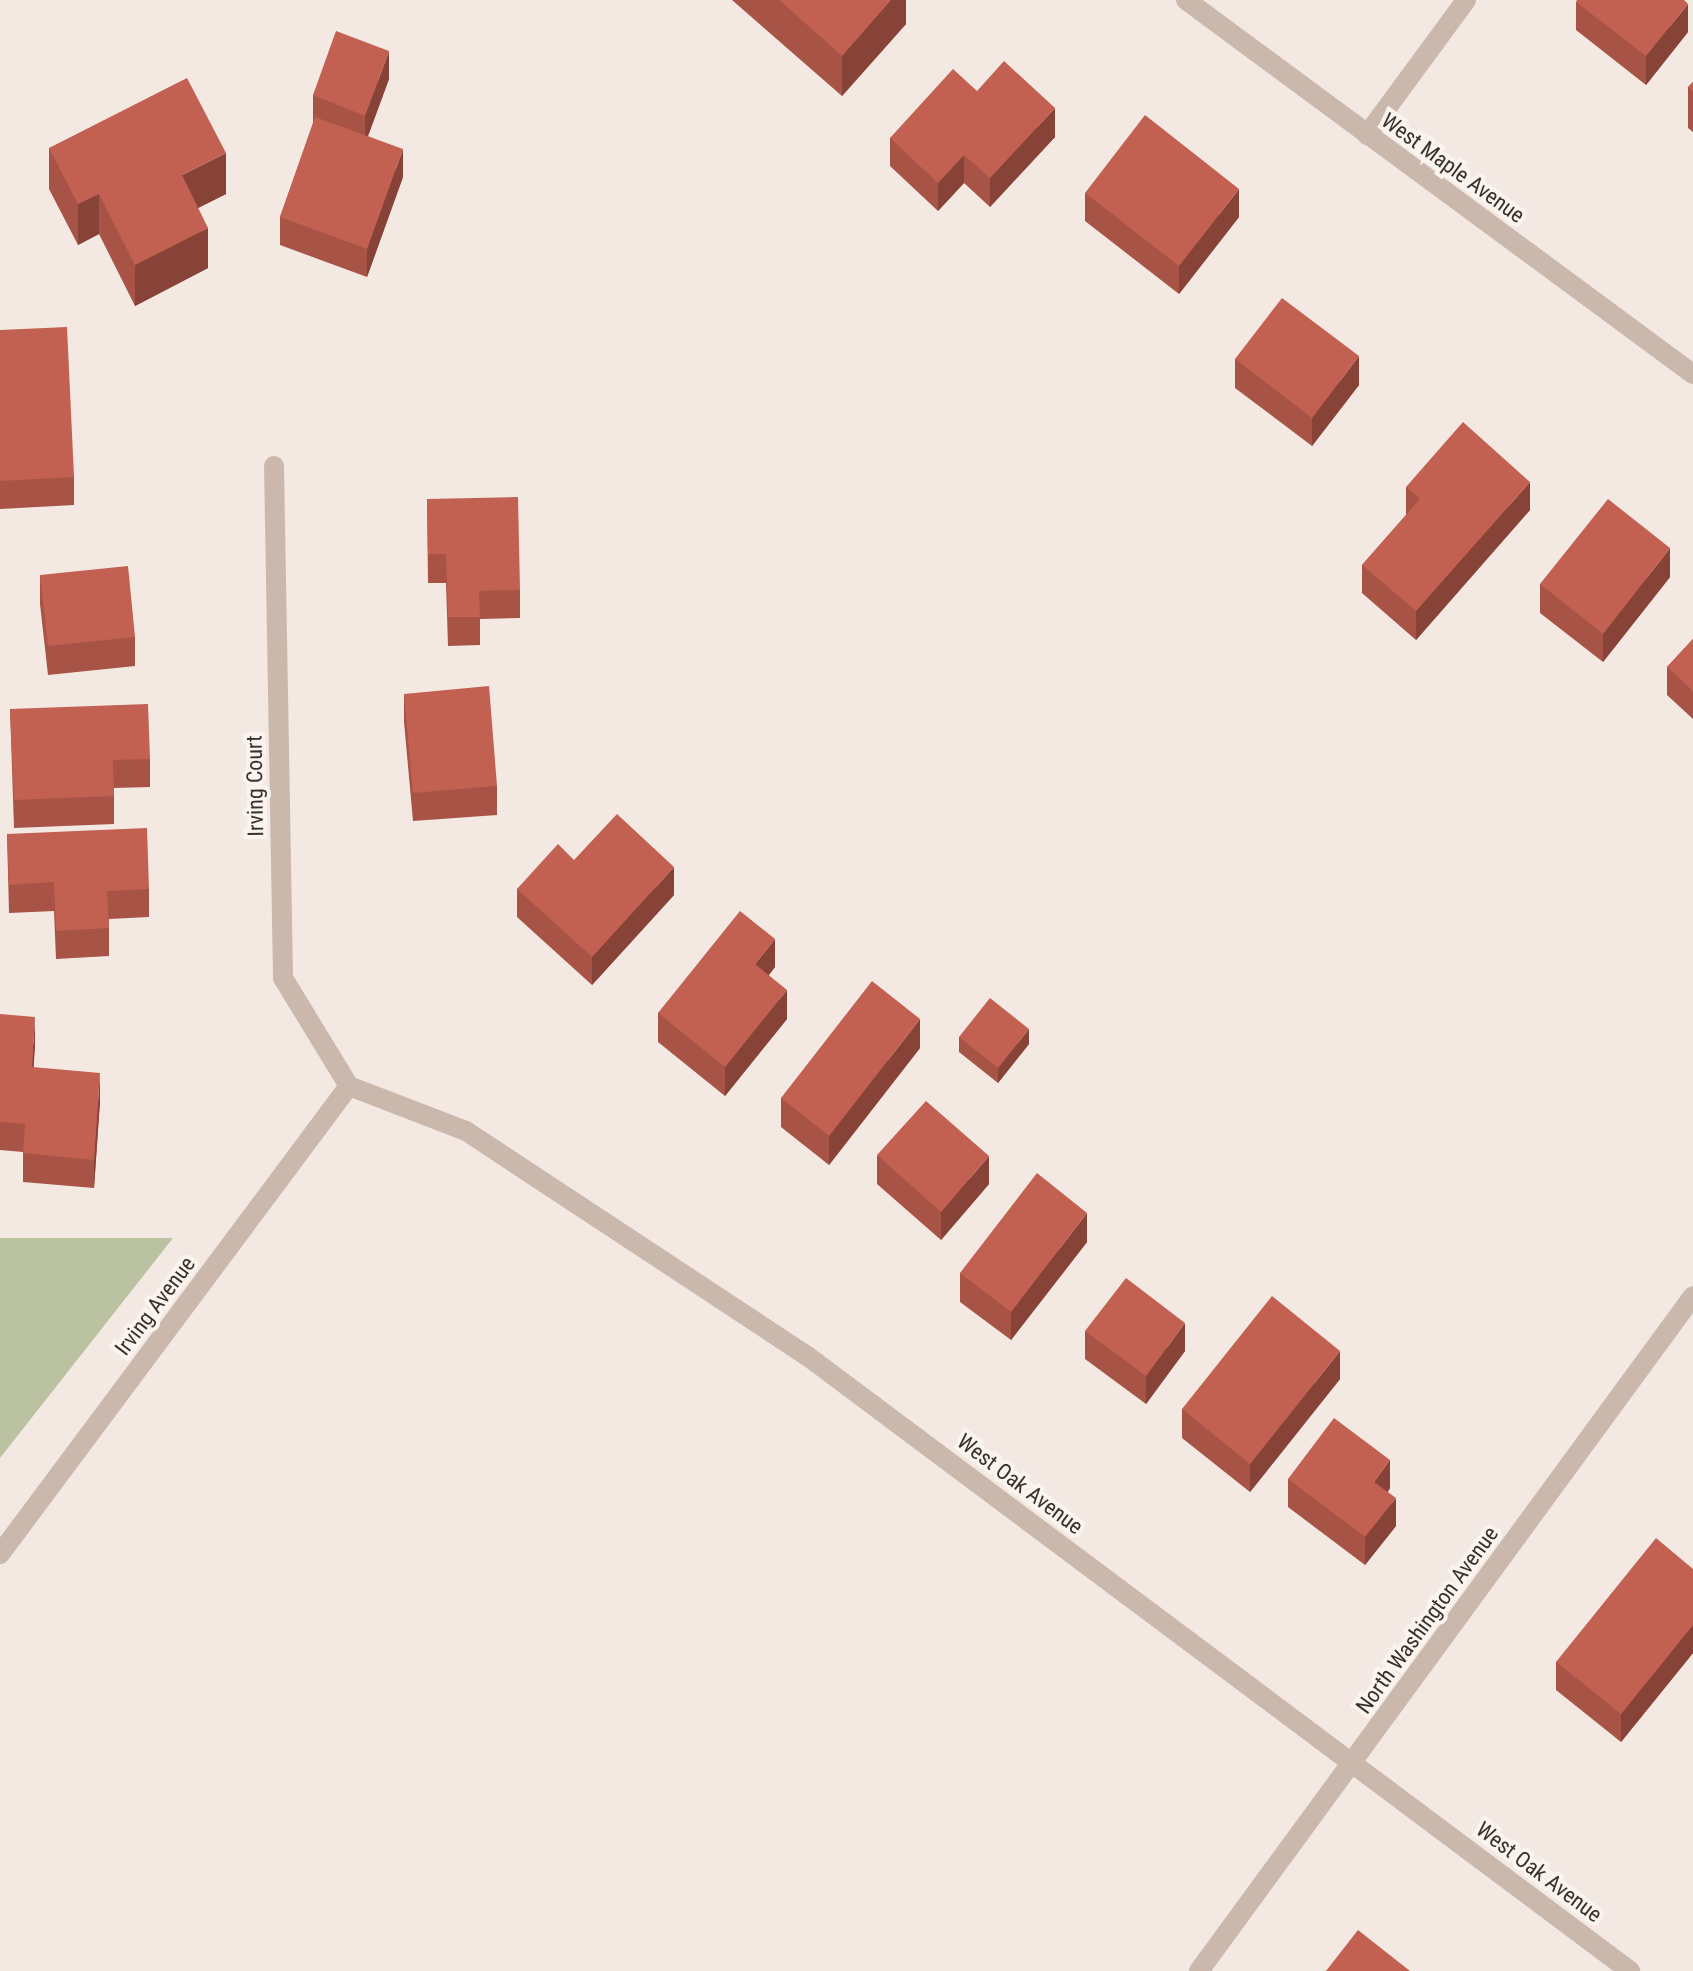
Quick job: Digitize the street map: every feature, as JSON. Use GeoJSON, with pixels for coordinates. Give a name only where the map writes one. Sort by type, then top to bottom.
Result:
{"type":"FeatureCollection","features":[{"type":"Feature","properties":{"kind":"street","name":"West Maple Avenue"},"geometry":{"type":"LineString","coordinates":[[1186,0],[1693,374]]}},
{"type":"Feature","properties":{"kind":"street"},"geometry":{"type":"LineString","coordinates":[[1367,135],[1466,0]]}},
{"type":"Feature","properties":{"kind":"street","name":"Irving Court"},"geometry":{"type":"LineString","coordinates":[[274,466],[283,978],[349,1086]]}},
{"type":"Feature","properties":{"kind":"street","name":"Irving Avenue"},"geometry":{"type":"LineString","coordinates":[[0,1554],[349,1086]]}},
{"type":"Feature","properties":{"kind":"street","name":"West Oak Avenue"},"geometry":{"type":"LineString","coordinates":[[349,1086],[466,1131],[806,1355],[1630,1971]]}},
{"type":"Feature","properties":{"kind":"street","name":"North Washington Avenue"},"geometry":{"type":"LineString","coordinates":[[1199,1971],[1693,1296]]}},
{"type":"Feature","properties":{"kind":"green space"},"geometry":{"type":"Polygon","coordinates":[[[0,1238],[173,1238],[0,1458],[0,1238]]]}},
{"type":"Feature","properties":{"kind":"building"},"geometry":{"type":"Polygon","coordinates":[[[779,0],[891,0],[842,56],[779,0]]]}},
{"type":"Feature","properties":{"kind":"building"},"geometry":{"type":"Polygon","coordinates":[[[1577,0],[1684,0],[1688,4],[1646,56],[1577,0]]]}},
{"type":"Feature","properties":{"kind":"building"},"geometry":{"type":"Polygon","coordinates":[[[336,31],[389,51],[365,116],[313,95],[336,31]]]}},
{"type":"Feature","properties":{"kind":"building"},"geometry":{"type":"Polygon","coordinates":[[[1004,61],[1055,108],[990,178],[964,155],[938,183],[890,138],[953,69],[977,91],[1004,61]]]}},
{"type":"Feature","properties":{"kind":"building"},"geometry":{"type":"Polygon","coordinates":[[[187,78],[226,153],[182,175],[208,228],[135,265],[99,194],[78,204],[49,148],[187,78]]]}},
{"type":"Feature","properties":{"kind":"building"},"geometry":{"type":"Polygon","coordinates":[[[1145,115],[1239,189],[1179,266],[1085,193],[1145,115]]]}},
{"type":"Feature","properties":{"kind":"building"},"geometry":{"type":"Polygon","coordinates":[[[315,117],[403,149],[367,249],[280,217],[315,117]]]}},
{"type":"Feature","properties":{"kind":"building"},"geometry":{"type":"Polygon","coordinates":[[[1282,298],[1359,356],[1312,418],[1235,359],[1282,298]]]}},
{"type":"Feature","properties":{"kind":"building"},"geometry":{"type":"Polygon","coordinates":[[[67,327],[74,477],[0,481],[0,330],[67,327]]]}},
{"type":"Feature","properties":{"kind":"building"},"geometry":{"type":"Polygon","coordinates":[[[1463,422],[1530,482],[1416,611],[1362,565],[1420,499],[1406,487],[1463,422]]]}},
{"type":"Feature","properties":{"kind":"building"},"geometry":{"type":"Polygon","coordinates":[[[518,497],[520,590],[479,591],[480,617],[448,617],[446,554],[428,554],[427,499],[518,497]]]}},
{"type":"Feature","properties":{"kind":"building"},"geometry":{"type":"Polygon","coordinates":[[[1608,499],[1670,548],[1603,634],[1540,584],[1608,499]]]}},
{"type":"Feature","properties":{"kind":"building"},"geometry":{"type":"Polygon","coordinates":[[[128,566],[135,637],[48,646],[40,575],[128,566]]]}},
{"type":"Feature","properties":{"kind":"building"},"geometry":{"type":"Polygon","coordinates":[[[1693,639],[1693,691],[1667,667],[1693,639]]]}},
{"type":"Feature","properties":{"kind":"building"},"geometry":{"type":"Polygon","coordinates":[[[489,686],[497,786],[413,793],[404,694],[489,686]]]}},
{"type":"Feature","properties":{"kind":"building"},"geometry":{"type":"Polygon","coordinates":[[[148,704],[150,759],[113,760],[114,796],[14,800],[10,709],[148,704]]]}},
{"type":"Feature","properties":{"kind":"building"},"geometry":{"type":"Polygon","coordinates":[[[617,814],[674,867],[592,957],[517,889],[558,844],[574,860],[617,814]]]}},
{"type":"Feature","properties":{"kind":"building"},"geometry":{"type":"Polygon","coordinates":[[[147,828],[149,889],[107,891],[109,928],[56,931],[54,882],[9,885],[7,834],[147,828]]]}},
{"type":"Feature","properties":{"kind":"building"},"geometry":{"type":"Polygon","coordinates":[[[740,911],[775,939],[755,964],[787,990],[725,1067],[658,1013],[740,911]]]}},
{"type":"Feature","properties":{"kind":"building"},"geometry":{"type":"Polygon","coordinates":[[[872,981],[920,1019],[829,1136],[781,1098],[872,981]]]}},
{"type":"Feature","properties":{"kind":"building"},"geometry":{"type":"Polygon","coordinates":[[[990,998],[1029,1029],[998,1068],[959,1037],[990,998]]]}},
{"type":"Feature","properties":{"kind":"building"},"geometry":{"type":"Polygon","coordinates":[[[0,1014],[35,1017],[32,1067],[100,1073],[94,1160],[23,1153],[25,1124],[0,1122],[0,1014]]]}},
{"type":"Feature","properties":{"kind":"building"},"geometry":{"type":"Polygon","coordinates":[[[926,1101],[989,1156],[941,1212],[877,1155],[926,1101]]]}},
{"type":"Feature","properties":{"kind":"building"},"geometry":{"type":"Polygon","coordinates":[[[1037,1173],[1087,1213],[1011,1312],[960,1273],[1037,1173]]]}},
{"type":"Feature","properties":{"kind":"building"},"geometry":{"type":"Polygon","coordinates":[[[1126,1278],[1185,1323],[1146,1376],[1085,1331],[1126,1278]]]}},
{"type":"Feature","properties":{"kind":"building"},"geometry":{"type":"Polygon","coordinates":[[[1272,1296],[1340,1351],[1250,1464],[1182,1409],[1272,1296]]]}},
{"type":"Feature","properties":{"kind":"building"},"geometry":{"type":"Polygon","coordinates":[[[1334,1418],[1390,1460],[1374,1482],[1396,1498],[1365,1537],[1288,1479],[1334,1418]]]}},
{"type":"Feature","properties":{"kind":"building"},"geometry":{"type":"Polygon","coordinates":[[[1656,1538],[1693,1569],[1693,1625],[1621,1714],[1556,1662],[1656,1538]]]}},
{"type":"Feature","properties":{"kind":"building"},"geometry":{"type":"Polygon","coordinates":[[[1358,1930],[1410,1971],[1326,1971],[1358,1930]]]}}]}
